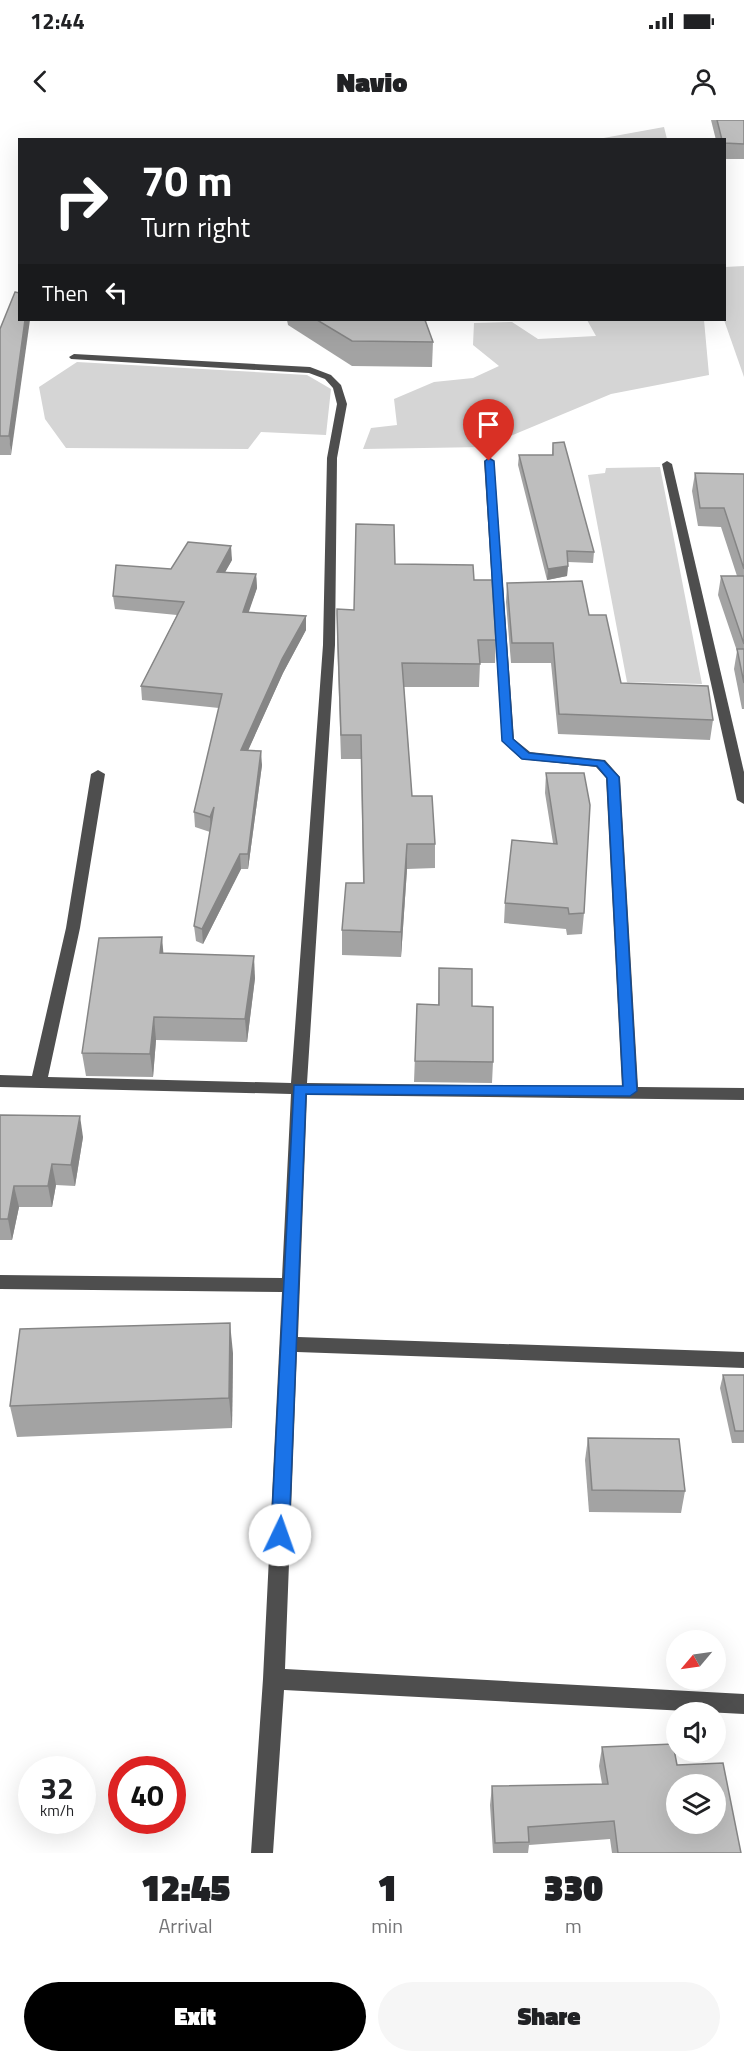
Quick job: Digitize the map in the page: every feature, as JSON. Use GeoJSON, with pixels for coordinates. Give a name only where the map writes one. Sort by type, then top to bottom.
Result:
{"type":"FeatureCollection","features":[{"type":"Feature","properties":{"kind":"street"},"geometry":{"type":"LineString","coordinates":[[74,357],[310,370],[328,377],[339,387],[342,404],[332,458],[329,645],[299,1089],[274,1679],[262,1853]]}},
{"type":"Feature","properties":{"kind":"street"},"geometry":{"type":"LineString","coordinates":[[489,461],[508,741],[526,756],[600,763],[613,777],[630,1091]]}},
{"type":"Feature","properties":{"kind":"street"},"geometry":{"type":"LineString","coordinates":[[667,464],[744,800]]}},
{"type":"Feature","properties":{"kind":"street"},"geometry":{"type":"LineString","coordinates":[[39,1082],[73,928],[98,774]]}},
{"type":"Feature","properties":{"kind":"street"},"geometry":{"type":"LineString","coordinates":[[0,1081],[299,1089],[744,1094]]}},
{"type":"Feature","properties":{"kind":"street"},"geometry":{"type":"LineString","coordinates":[[0,1282],[291,1285]]}},
{"type":"Feature","properties":{"kind":"street"},"geometry":{"type":"LineString","coordinates":[[289,1344],[744,1360]]}},
{"type":"Feature","properties":{"kind":"street"},"geometry":{"type":"LineString","coordinates":[[274,1679],[744,1704]]}},
{"type":"Feature","properties":{"kind":"shaded area"},"geometry":{"type":"Polygon","coordinates":[[[664,127],[667,138],[604,138],[664,127]]]}},
{"type":"Feature","properties":{"kind":"shaded area"},"geometry":{"type":"Polygon","coordinates":[[[744,266],[744,377],[724,321],[726,267],[744,266]]]}},
{"type":"Feature","properties":{"kind":"shaded area"},"geometry":{"type":"Polygon","coordinates":[[[588,321],[704,321],[709,375],[611,394],[484,447],[363,449],[371,428],[397,425],[394,399],[434,382],[473,378],[499,366],[473,345],[474,323],[512,322],[538,339],[596,336],[588,321]]]}},
{"type":"Feature","properties":{"kind":"shaded area"},"geometry":{"type":"Polygon","coordinates":[[[77,362],[307,375],[331,389],[326,435],[261,432],[248,449],[66,448],[45,419],[39,387],[77,362]]]}},
{"type":"Feature","properties":{"kind":"shaded area"},"geometry":{"type":"Polygon","coordinates":[[[660,467],[702,684],[627,682],[588,475],[605,473],[606,468],[660,467]]]}},
{"type":"Feature","properties":{"kind":"building"},"geometry":{"type":"Polygon","coordinates":[[[717,120],[744,120],[744,144],[726,143],[726,138],[722,138],[717,120]]]}},
{"type":"Feature","properties":{"kind":"building"},"geometry":{"type":"Polygon","coordinates":[[[15,292],[18,293],[18,321],[25,321],[9,436],[0,436],[0,329],[15,292]]]}},
{"type":"Feature","properties":{"kind":"building"},"geometry":{"type":"Polygon","coordinates":[[[319,321],[425,321],[433,342],[352,341],[319,321]]]}},
{"type":"Feature","properties":{"kind":"building"},"geometry":{"type":"Polygon","coordinates":[[[564,442],[594,552],[567,551],[568,566],[548,569],[519,455],[553,455],[553,443],[564,442]]]}},
{"type":"Feature","properties":{"kind":"building"},"geometry":{"type":"Polygon","coordinates":[[[695,473],[744,474],[744,569],[724,508],[700,508],[695,473]]]}},
{"type":"Feature","properties":{"kind":"building"},"geometry":{"type":"Polygon","coordinates":[[[356,524],[394,525],[395,564],[473,565],[474,580],[492,580],[496,640],[478,640],[480,664],[402,663],[412,796],[432,796],[435,844],[407,844],[401,932],[342,930],[346,883],[364,883],[361,735],[341,735],[337,614],[337,609],[354,610],[356,524]]]}},
{"type":"Feature","properties":{"kind":"building"},"geometry":{"type":"Polygon","coordinates":[[[188,542],[231,546],[217,572],[256,574],[243,612],[306,616],[282,659],[241,750],[261,751],[248,854],[240,854],[202,929],[194,926],[214,807],[210,817],[194,812],[222,694],[141,686],[184,602],[113,596],[116,565],[171,569],[188,542]]]}},
{"type":"Feature","properties":{"kind":"building"},"geometry":{"type":"Polygon","coordinates":[[[721,576],[744,576],[744,644],[721,576]]]}},
{"type":"Feature","properties":{"kind":"building"},"geometry":{"type":"Polygon","coordinates":[[[582,581],[589,615],[606,615],[621,683],[708,686],[713,720],[559,714],[553,643],[512,643],[507,583],[582,581]]]}},
{"type":"Feature","properties":{"kind":"building"},"geometry":{"type":"Polygon","coordinates":[[[737,649],[744,649],[744,683],[737,649]]]}},
{"type":"Feature","properties":{"kind":"building"},"geometry":{"type":"Polygon","coordinates":[[[546,773],[584,773],[590,805],[584,913],[569,914],[568,908],[505,903],[512,840],[557,844],[546,773]]]}},
{"type":"Feature","properties":{"kind":"building"},"geometry":{"type":"Polygon","coordinates":[[[162,937],[160,953],[254,956],[245,1019],[154,1017],[150,1054],[82,1053],[99,938],[162,937]]]}},
{"type":"Feature","properties":{"kind":"building"},"geometry":{"type":"Polygon","coordinates":[[[439,968],[472,969],[472,1006],[493,1007],[493,1062],[415,1061],[417,1004],[439,1005],[439,968]]]}},
{"type":"Feature","properties":{"kind":"building"},"geometry":{"type":"Polygon","coordinates":[[[0,1115],[80,1116],[71,1165],[52,1164],[48,1186],[14,1186],[8,1219],[0,1219],[0,1115]]]}},
{"type":"Feature","properties":{"kind":"building"},"geometry":{"type":"Polygon","coordinates":[[[230,1323],[229,1398],[10,1406],[20,1329],[230,1323]]]}},
{"type":"Feature","properties":{"kind":"building"},"geometry":{"type":"Polygon","coordinates":[[[723,1375],[744,1375],[744,1431],[735,1431],[723,1375]]]}},
{"type":"Feature","properties":{"kind":"building"},"geometry":{"type":"Polygon","coordinates":[[[588,1438],[679,1439],[685,1491],[592,1490],[588,1438]]]}},
{"type":"Feature","properties":{"kind":"building"},"geometry":{"type":"Polygon","coordinates":[[[666,1744],[666,1762],[676,1762],[677,1765],[723,1763],[725,1774],[666,1774],[666,1834],[726,1834],[726,1778],[741,1853],[618,1853],[614,1821],[528,1827],[529,1842],[495,1843],[492,1786],[608,1784],[602,1747],[666,1744]]]}},
{"type":"Feature","properties":{"kind":"route"},"geometry":{"type":"LineString","coordinates":[[280,1535],[299,1089],[630,1091],[613,777],[600,763],[548,760],[526,756],[508,741],[489,461]]}}]}
